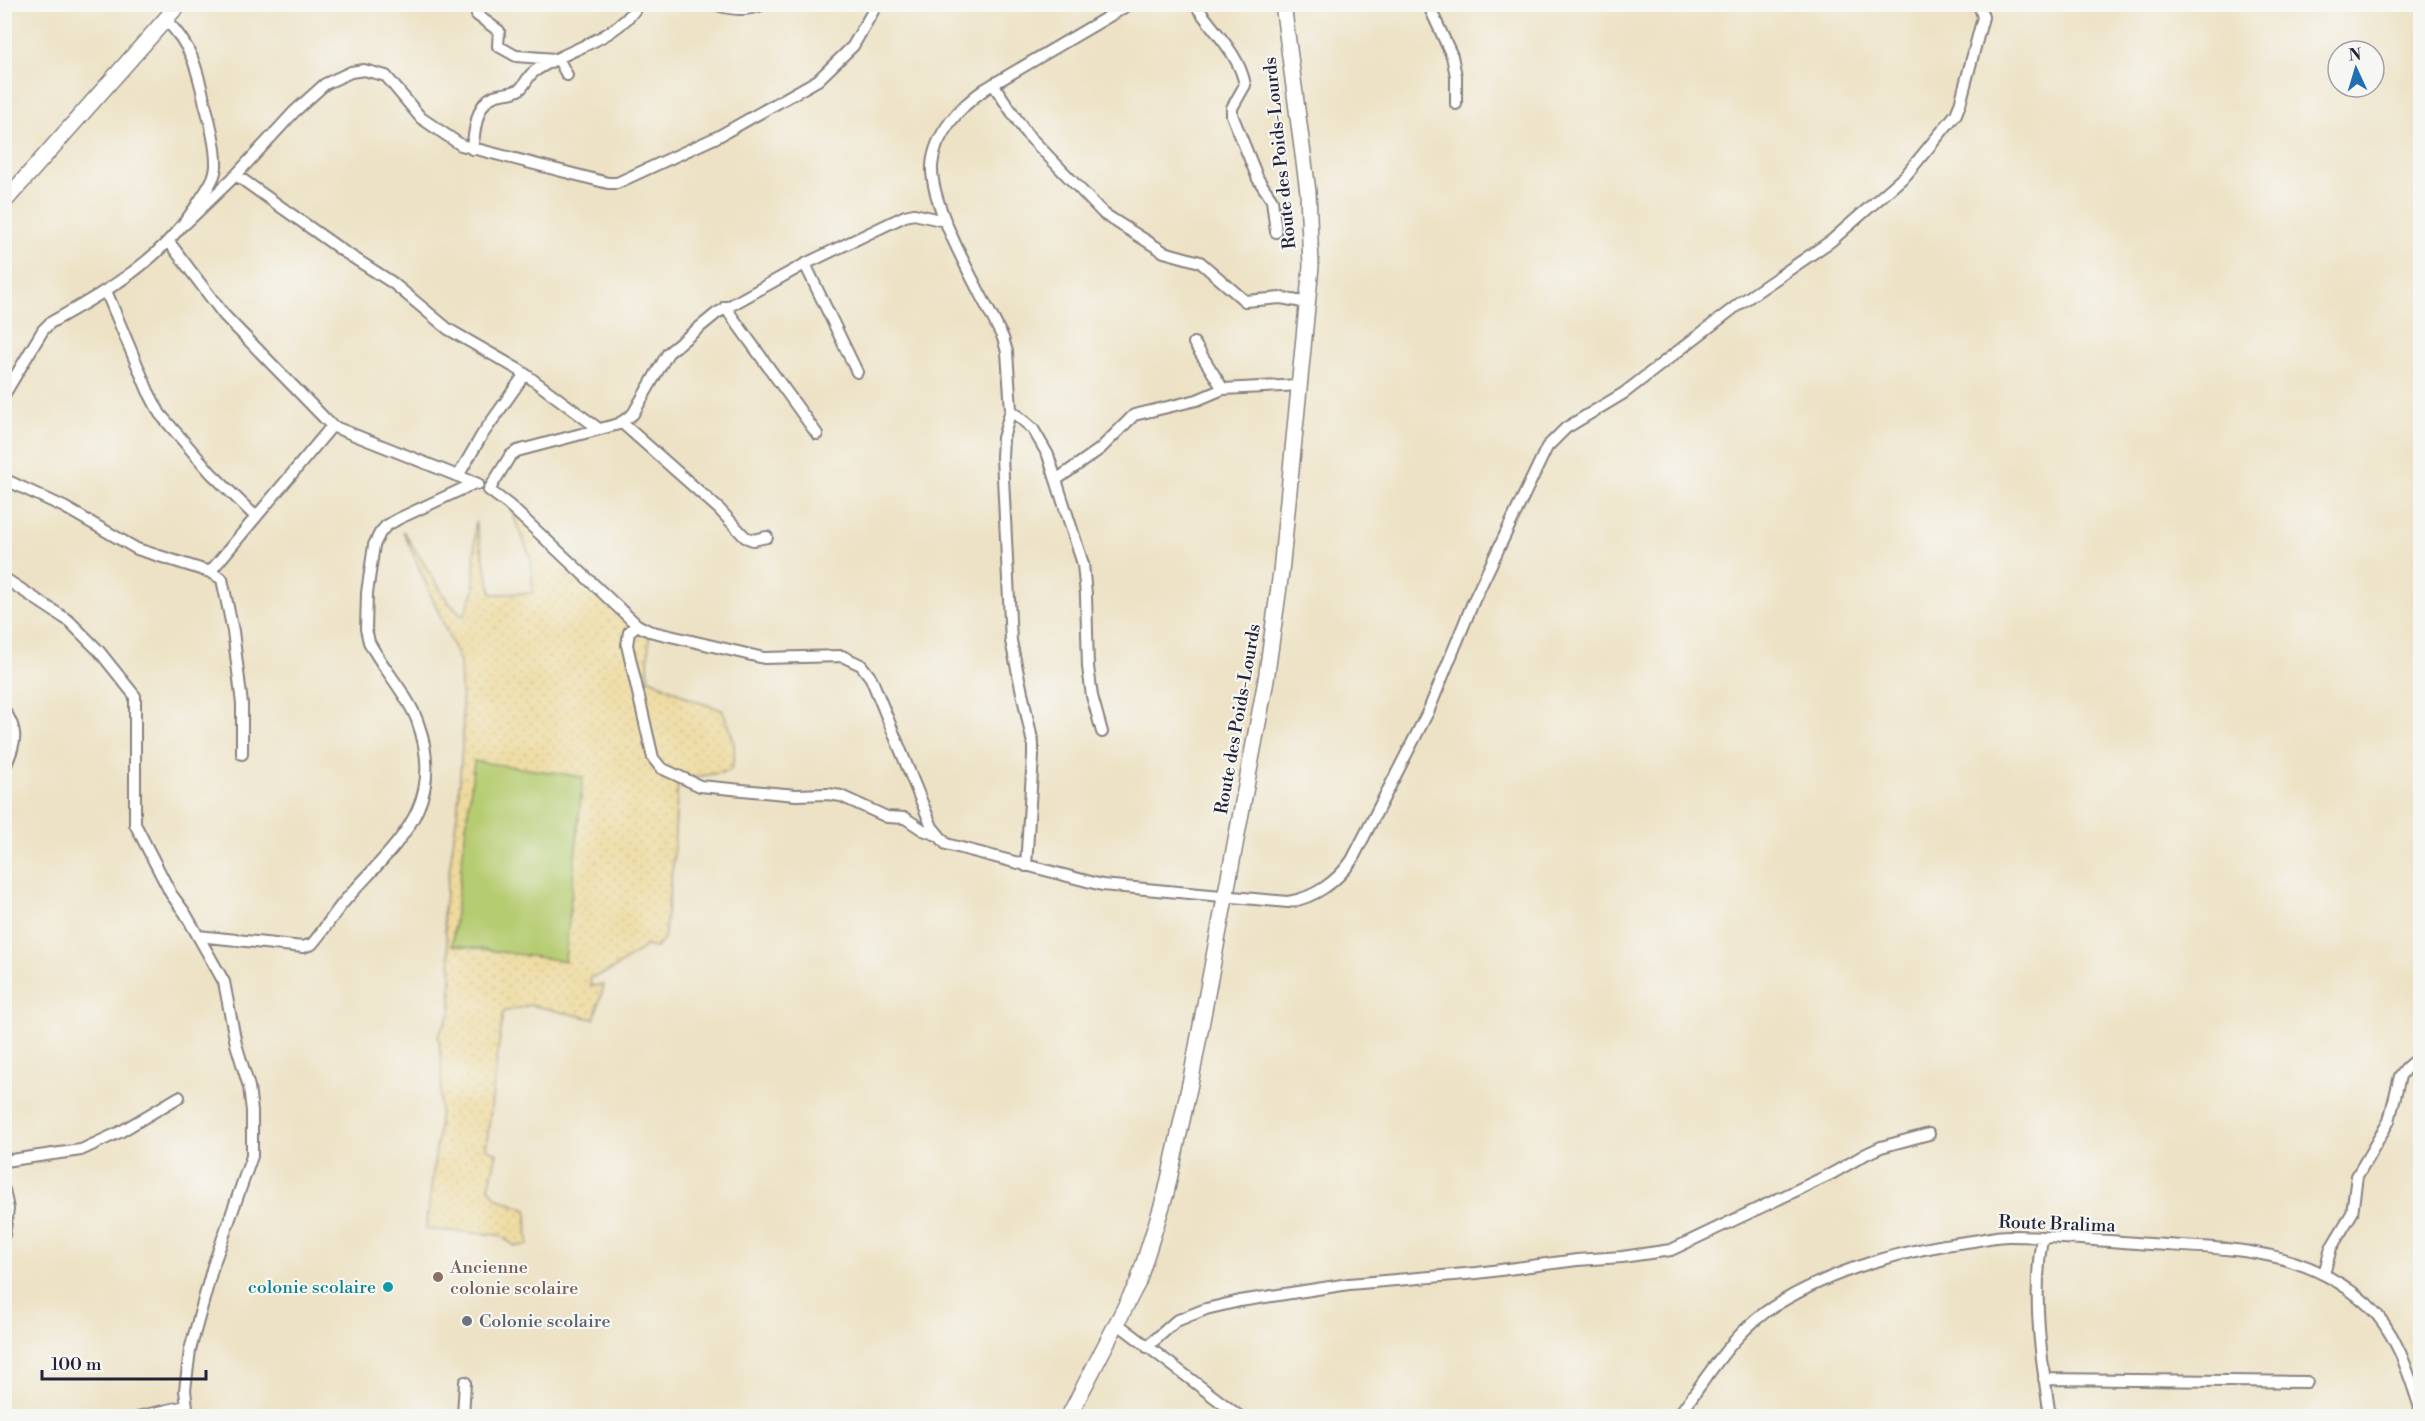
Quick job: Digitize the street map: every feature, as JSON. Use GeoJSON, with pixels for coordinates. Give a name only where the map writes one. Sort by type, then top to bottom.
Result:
{"type":"FeatureCollection","features":[{"type":"Feature","properties":{"kind":"street"},"geometry":{"type":"LineString","coordinates":[[4,202],[179,4]]}},
{"type":"Feature","properties":{"kind":"street"},"geometry":{"type":"LineString","coordinates":[[476,4],[477,15],[499,32],[498,46],[516,56],[555,59],[560,62],[567,75]]}},
{"type":"Feature","properties":{"kind":"street"},"geometry":{"type":"LineString","coordinates":[[472,149],[478,118],[485,102],[492,96],[521,88],[532,72],[610,33],[639,4]]}},
{"type":"Feature","properties":{"kind":"street"},"geometry":{"type":"LineString","coordinates":[[714,4],[728,9],[745,10],[764,4]]}},
{"type":"Feature","properties":{"kind":"street"},"geometry":{"type":"LineString","coordinates":[[4,395],[43,330],[50,323],[124,280],[169,242],[236,175],[294,112],[325,84],[351,72],[364,70],[386,76],[422,118],[440,133],[472,149],[608,183],[625,180],[719,136],[818,80],[853,46],[877,4]]}},
{"type":"Feature","properties":{"kind":"street"},"geometry":{"type":"LineString","coordinates":[[1026,866],[1033,744],[1011,641],[1003,488],[1003,438],[1011,410],[1007,352],[1003,338],[945,221],[933,178],[934,155],[958,110],[993,84],[1130,4]]}},
{"type":"Feature","properties":{"kind":"street"},"geometry":{"type":"LineString","coordinates":[[1195,4],[1222,39],[1243,73],[1245,85],[1232,108],[1232,115],[1258,179],[1272,200],[1276,232]]}},
{"type":"Feature","properties":{"kind":"street","name":"Route des Poids-Lourds"},"geometry":{"type":"LineString","coordinates":[[1069,1416],[1138,1282],[1166,1193],[1191,1079],[1226,895],[1275,619],[1301,385],[1311,255],[1308,192],[1283,4]]}},
{"type":"Feature","properties":{"kind":"street"},"geometry":{"type":"LineString","coordinates":[[1428,4],[1452,56],[1456,76],[1456,104]]}},
{"type":"Feature","properties":{"kind":"street"},"geometry":{"type":"LineString","coordinates":[[169,242],[224,315],[332,426],[489,490],[509,505],[637,625],[649,631],[764,658],[843,656],[861,665],[871,678],[906,768],[937,835],[946,844],[1102,885],[1288,902],[1331,884],[1343,872],[1428,712],[1474,600],[1548,447],[1566,428],[1624,393],[1739,304],[1831,241],[1902,180],[1956,114],[1983,17],[1979,4]]}},
{"type":"Feature","properties":{"kind":"street"},"geometry":{"type":"LineString","coordinates":[[165,19],[180,34],[195,62],[209,117],[217,164],[213,178],[185,224]]}},
{"type":"Feature","properties":{"kind":"street"},"geometry":{"type":"LineString","coordinates":[[993,84],[1026,133],[1104,214],[1164,252],[1200,262],[1245,301],[1285,298],[1308,303]]}},
{"type":"Feature","properties":{"kind":"street"},"geometry":{"type":"LineString","coordinates":[[236,175],[334,245],[393,283],[448,329],[525,374],[599,429]]}},
{"type":"Feature","properties":{"kind":"street"},"geometry":{"type":"LineString","coordinates":[[489,490],[505,463],[517,451],[621,422],[633,414],[668,353],[725,307],[805,264],[904,216],[914,214],[945,221]]}},
{"type":"Feature","properties":{"kind":"street"},"geometry":{"type":"LineString","coordinates":[[805,264],[857,372]]}},
{"type":"Feature","properties":{"kind":"street"},"geometry":{"type":"LineString","coordinates":[[106,291],[160,414],[211,473],[256,517]]}},
{"type":"Feature","properties":{"kind":"street"},"geometry":{"type":"LineString","coordinates":[[725,307],[817,434]]}},
{"type":"Feature","properties":{"kind":"street"},"geometry":{"type":"LineString","coordinates":[[1194,343],[1223,389]]}},
{"type":"Feature","properties":{"kind":"street"},"geometry":{"type":"LineString","coordinates":[[458,476],[482,435],[525,374]]}},
{"type":"Feature","properties":{"kind":"street"},"geometry":{"type":"LineString","coordinates":[[1056,480],[1100,449],[1134,415],[1197,400],[1223,389],[1301,385]]}},
{"type":"Feature","properties":{"kind":"street"},"geometry":{"type":"LineString","coordinates":[[1011,410],[1033,429],[1041,440],[1083,564],[1088,667],[1092,696],[1102,732]]}},
{"type":"Feature","properties":{"kind":"street"},"geometry":{"type":"LineString","coordinates":[[621,422],[719,509],[745,537],[753,540],[767,537]]}},
{"type":"Feature","properties":{"kind":"street"},"geometry":{"type":"LineString","coordinates":[[210,572],[332,426]]}},
{"type":"Feature","properties":{"kind":"street"},"geometry":{"type":"LineString","coordinates":[[4,479],[64,507],[137,549],[210,572],[222,579],[233,631],[242,705],[242,754]]}},
{"type":"Feature","properties":{"kind":"street"},"geometry":{"type":"LineString","coordinates":[[198,936],[303,947],[312,944],[351,894],[397,846],[408,830],[417,812],[424,786],[427,760],[416,718],[369,642],[366,629],[370,566],[374,545],[386,526],[476,483]]}},
{"type":"Feature","properties":{"kind":"street"},"geometry":{"type":"LineString","coordinates":[[4,578],[69,621],[99,651],[135,696],[135,824],[171,894],[224,982],[236,1044],[251,1099],[252,1156],[213,1266],[190,1350],[186,1375],[187,1411],[141,1416]]}},
{"type":"Feature","properties":{"kind":"street"},"geometry":{"type":"LineString","coordinates":[[637,625],[629,632],[627,645],[653,758],[661,768],[700,786],[796,795],[841,796],[887,817],[905,818],[923,830],[937,835]]}},
{"type":"Feature","properties":{"kind":"street"},"geometry":{"type":"LineString","coordinates":[[4,710],[16,731],[4,770]]}},
{"type":"Feature","properties":{"kind":"street"},"geometry":{"type":"LineString","coordinates":[[2324,1274],[2331,1248],[2352,1213],[2357,1176],[2390,1121],[2400,1076],[2421,1056]]}},
{"type":"Feature","properties":{"kind":"street"},"geometry":{"type":"LineString","coordinates":[[4,1161],[81,1150],[120,1132],[179,1097]]}},
{"type":"Feature","properties":{"kind":"street"},"geometry":{"type":"LineString","coordinates":[[1147,1347],[1176,1321],[1206,1309],[1240,1300],[1349,1284],[1457,1275],[1671,1250],[1823,1178],[1866,1154],[1929,1134]]}},
{"type":"Feature","properties":{"kind":"street"},"geometry":{"type":"LineString","coordinates":[[4,1190],[8,1209],[4,1235]]}},
{"type":"Feature","properties":{"kind":"street","name":"Route Bralima"},"geometry":{"type":"LineString","coordinates":[[1678,1416],[1738,1337],[1774,1306],[1819,1282],[1885,1259],[1949,1244],[2007,1236],[2235,1249],[2292,1260],[2324,1274],[2368,1305],[2386,1327],[2408,1369],[2421,1408]]}},
{"type":"Feature","properties":{"kind":"street"},"geometry":{"type":"LineString","coordinates":[[2042,1238],[2036,1286],[2044,1379],[2050,1416]]}},
{"type":"Feature","properties":{"kind":"street"},"geometry":{"type":"LineString","coordinates":[[1118,1324],[1239,1416]]}},
{"type":"Feature","properties":{"kind":"street"},"geometry":{"type":"LineString","coordinates":[[2044,1379],[2307,1382]]}},
{"type":"Feature","properties":{"kind":"street"},"geometry":{"type":"LineString","coordinates":[[463,1416],[465,1382]]}},
{"type":"Feature","properties":{"kind":"sand"},"geometry":{"type":"Polygon","coordinates":[[[509,505],[649,631],[648,678],[693,700],[722,710],[734,747],[730,771],[678,780],[673,863],[664,939],[656,948],[646,946],[610,971],[590,978],[591,986],[604,985],[594,1019],[530,1005],[503,1012],[486,1148],[497,1153],[489,1187],[496,1198],[527,1210],[528,1245],[515,1246],[499,1235],[426,1229],[439,1126],[442,1064],[438,1036],[451,1012],[451,967],[443,916],[458,807],[463,728],[460,662],[403,531],[449,603],[464,616],[474,590],[475,521],[492,594],[533,593],[531,559],[509,505]]]}},
{"type":"Feature","properties":{"kind":"green space"},"geometry":{"type":"Polygon","coordinates":[[[474,761],[583,777],[565,961],[452,945],[474,761]]]}},
{"type":"Feature","properties":{"kind":"place","name":"Ancienne colonie scolaire"},"geometry":{"type":"Point","coordinates":[438,1277]}},
{"type":"Feature","properties":{"kind":"place","name":"colonie scolaire"},"geometry":{"type":"Point","coordinates":[388,1287]}},
{"type":"Feature","properties":{"kind":"place","name":"Colonie scolaire"},"geometry":{"type":"Point","coordinates":[467,1321]}}]}
